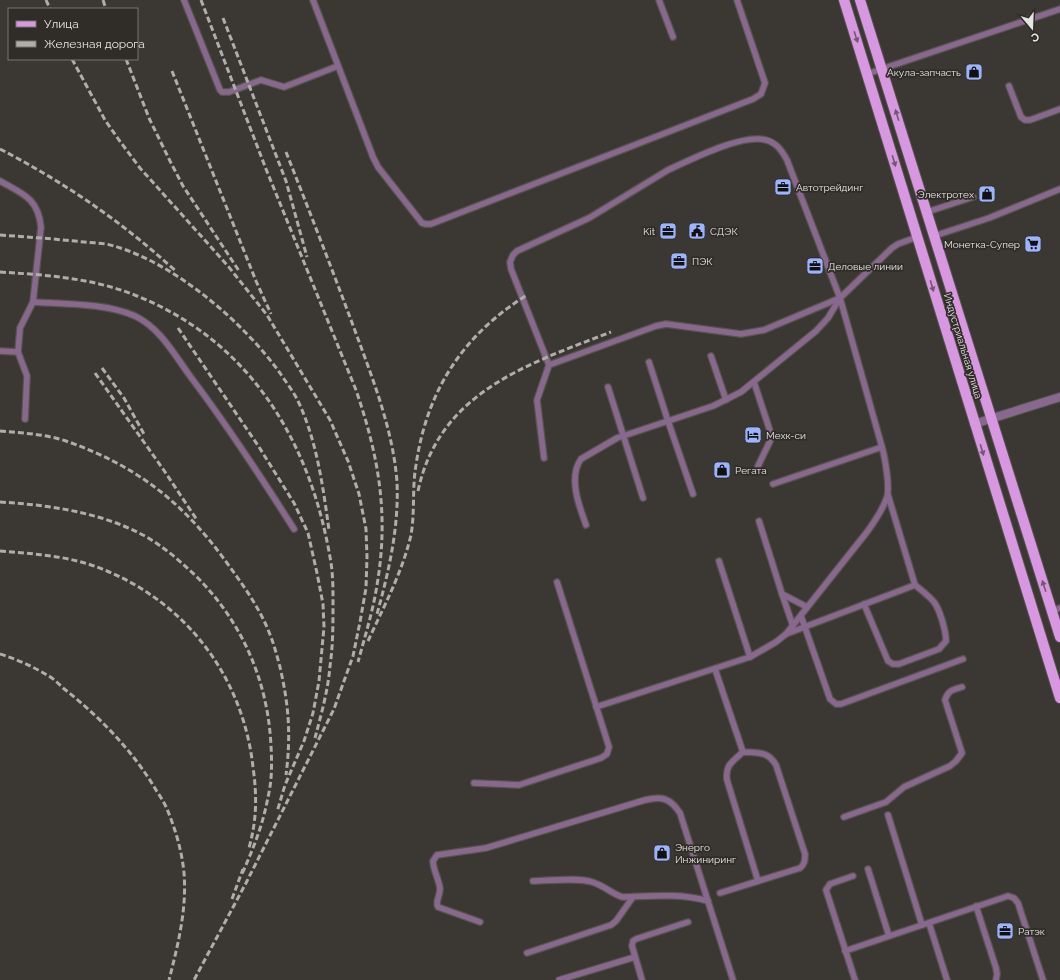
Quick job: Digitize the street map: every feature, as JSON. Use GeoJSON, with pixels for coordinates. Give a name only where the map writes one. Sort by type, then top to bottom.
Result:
{"type":"FeatureCollection","features":[{"type":"Feature","properties":{"kind":"main road","name":"Индустриальная улица"},"geometry":{"type":"LineString","coordinates":[[844,0],[1060,698]]}},
{"type":"Feature","properties":{"kind":"main road","name":"Индустриальная улица"},"geometry":{"type":"LineString","coordinates":[[860,0],[991,418],[1056,614],[1060,637]]}},
{"type":"Feature","properties":{"kind":"street"},"geometry":{"type":"LineString","coordinates":[[974,424],[1060,397]]}},
{"type":"Feature","properties":{"kind":"lane"},"geometry":{"type":"LineString","coordinates":[[184,0],[222,92],[229,92],[261,80],[284,87],[338,66]]}},
{"type":"Feature","properties":{"kind":"lane"},"geometry":{"type":"LineString","coordinates":[[313,0],[373,158],[378,167],[422,223],[431,224],[753,99],[761,94],[765,83],[737,0]]}},
{"type":"Feature","properties":{"kind":"lane"},"geometry":{"type":"LineString","coordinates":[[659,0],[673,37]]}},
{"type":"Feature","properties":{"kind":"lane"},"geometry":{"type":"LineString","coordinates":[[867,74],[1060,9]]}},
{"type":"Feature","properties":{"kind":"lane"},"geometry":{"type":"LineString","coordinates":[[1009,86],[1021,117],[1025,120],[1030,120],[1060,109]]}},
{"type":"Feature","properties":{"kind":"lane"},"geometry":{"type":"LineString","coordinates":[[544,458],[537,400],[549,365],[511,268],[510,262],[513,255],[523,247],[589,218],[668,170],[731,144],[745,140],[767,140],[777,145],[783,151],[840,298],[882,447],[886,466],[888,495],[915,585],[933,600],[937,607],[946,636],[946,641],[939,649],[899,664],[893,664],[888,661],[864,604]]}},
{"type":"Feature","properties":{"kind":"lane"},"geometry":{"type":"LineString","coordinates":[[0,181],[33,202],[40,217],[41,227],[33,302],[20,328],[18,352],[27,376],[24,419]]}},
{"type":"Feature","properties":{"kind":"lane"},"geometry":{"type":"LineString","coordinates":[[934,236],[989,218],[1060,189]]}},
{"type":"Feature","properties":{"kind":"lane"},"geometry":{"type":"LineString","coordinates":[[927,212],[973,197]]}},
{"type":"Feature","properties":{"kind":"lane"},"geometry":{"type":"LineString","coordinates":[[586,525],[575,490],[577,464],[581,459],[623,436],[726,400],[741,392],[816,331],[828,318],[840,298],[892,248],[898,244],[917,237]]}},
{"type":"Feature","properties":{"kind":"lane"},"geometry":{"type":"LineString","coordinates":[[549,365],[666,324],[741,334],[753,333],[764,330],[840,298]]}},
{"type":"Feature","properties":{"kind":"lane"},"geometry":{"type":"LineString","coordinates":[[33,302],[90,306],[114,310],[134,316],[148,324],[161,336],[215,409],[256,468],[294,529]]}},
{"type":"Feature","properties":{"kind":"lane"},"geometry":{"type":"LineString","coordinates":[[0,351],[18,352]]}},
{"type":"Feature","properties":{"kind":"lane"},"geometry":{"type":"LineString","coordinates":[[711,356],[726,400]]}},
{"type":"Feature","properties":{"kind":"lane"},"geometry":{"type":"LineString","coordinates":[[649,362],[693,494]]}},
{"type":"Feature","properties":{"kind":"lane"},"geometry":{"type":"LineString","coordinates":[[754,382],[772,437],[758,466]]}},
{"type":"Feature","properties":{"kind":"lane"},"geometry":{"type":"LineString","coordinates":[[608,387],[643,498]]}},
{"type":"Feature","properties":{"kind":"lane"},"geometry":{"type":"LineString","coordinates":[[773,484],[882,447]]}},
{"type":"Feature","properties":{"kind":"lane"},"geometry":{"type":"LineString","coordinates":[[596,707],[750,657],[776,642],[786,634],[868,532],[888,495]]}},
{"type":"Feature","properties":{"kind":"lane"},"geometry":{"type":"LineString","coordinates":[[759,521],[792,626]]}},
{"type":"Feature","properties":{"kind":"lane"},"geometry":{"type":"LineString","coordinates":[[719,561],[750,657]]}},
{"type":"Feature","properties":{"kind":"lane"},"geometry":{"type":"LineString","coordinates":[[474,783],[519,785],[601,758],[607,754],[609,748],[557,582]]}},
{"type":"Feature","properties":{"kind":"lane"},"geometry":{"type":"LineString","coordinates":[[786,634],[915,585]]}},
{"type":"Feature","properties":{"kind":"lane"},"geometry":{"type":"LineString","coordinates":[[782,594],[808,607]]}},
{"type":"Feature","properties":{"kind":"lane"},"geometry":{"type":"LineString","coordinates":[[800,616],[830,699],[836,704],[841,704],[963,660]]}},
{"type":"Feature","properties":{"kind":"lane"},"geometry":{"type":"LineString","coordinates":[[715,668],[743,752]]}},
{"type":"Feature","properties":{"kind":"lane"},"geometry":{"type":"LineString","coordinates":[[844,817],[886,802],[904,787],[950,766],[956,761],[962,753],[945,700],[950,691],[962,687]]}},
{"type":"Feature","properties":{"kind":"lane"},"geometry":{"type":"LineString","coordinates":[[720,893],[800,868],[805,860],[805,854],[776,765],[772,758],[764,754],[743,752],[728,765],[726,772],[727,780],[758,881]]}},
{"type":"Feature","properties":{"kind":"lane"},"geometry":{"type":"LineString","coordinates":[[480,922],[438,907],[437,902],[440,890],[432,860],[437,855],[486,848],[654,798],[663,798],[671,802],[680,813],[733,980]]}},
{"type":"Feature","properties":{"kind":"lane"},"geometry":{"type":"LineString","coordinates":[[888,815],[922,925]]}},
{"type":"Feature","properties":{"kind":"lane"},"geometry":{"type":"LineString","coordinates":[[868,869],[889,936]]}},
{"type":"Feature","properties":{"kind":"lane"},"geometry":{"type":"LineString","coordinates":[[853,876],[830,884],[826,890],[855,980]]}},
{"type":"Feature","properties":{"kind":"lane"},"geometry":{"type":"LineString","coordinates":[[533,881],[591,881],[622,897],[681,895],[692,896],[708,901]]}},
{"type":"Feature","properties":{"kind":"lane"},"geometry":{"type":"LineString","coordinates":[[846,952],[929,922],[1008,896],[1014,898],[1018,903],[1043,980]]}},
{"type":"Feature","properties":{"kind":"lane"},"geometry":{"type":"LineString","coordinates":[[527,953],[606,928],[616,921],[633,897]]}},
{"type":"Feature","properties":{"kind":"lane"},"geometry":{"type":"LineString","coordinates":[[976,906],[996,968],[996,980]]}},
{"type":"Feature","properties":{"kind":"lane"},"geometry":{"type":"LineString","coordinates":[[642,980],[632,946],[633,941],[688,922]]}},
{"type":"Feature","properties":{"kind":"lane"},"geometry":{"type":"LineString","coordinates":[[929,922],[947,980]]}},
{"type":"Feature","properties":{"kind":"lane"},"geometry":{"type":"LineString","coordinates":[[559,980],[635,957]]}},
{"type":"Feature","properties":{"kind":"railway"},"geometry":{"type":"LineString","coordinates":[[46,0],[50,8]]}},
{"type":"Feature","properties":{"kind":"railway"},"geometry":{"type":"LineString","coordinates":[[103,0],[106,8]]}},
{"type":"Feature","properties":{"kind":"railway"},"geometry":{"type":"LineString","coordinates":[[201,0],[266,169],[356,390],[371,439],[380,486],[382,534],[375,595],[369,624],[358,662]]}},
{"type":"Feature","properties":{"kind":"railway"},"geometry":{"type":"LineString","coordinates":[[223,18],[286,181],[307,257]]}},
{"type":"Feature","properties":{"kind":"railway"},"geometry":{"type":"LineString","coordinates":[[73,60],[105,120],[140,168],[228,266],[267,315],[330,420],[348,461],[359,494],[366,529],[366,588],[360,622],[353,656],[334,709],[246,883],[194,980]]}},
{"type":"Feature","properties":{"kind":"railway"},"geometry":{"type":"LineString","coordinates":[[126,60],[149,118],[183,186],[239,271]]}},
{"type":"Feature","properties":{"kind":"railway"},"geometry":{"type":"LineString","coordinates":[[172,71],[256,281],[271,314]]}},
{"type":"Feature","properties":{"kind":"railway"},"geometry":{"type":"LineString","coordinates":[[0,149],[53,179],[87,201],[120,224],[176,271]]}},
{"type":"Feature","properties":{"kind":"railway"},"geometry":{"type":"LineString","coordinates":[[286,152],[368,365],[381,404],[395,462],[397,482],[395,532],[389,565],[377,614]]}},
{"type":"Feature","properties":{"kind":"railway"},"geometry":{"type":"LineString","coordinates":[[0,235],[99,243],[114,246],[161,266],[206,297],[228,315],[265,354],[292,390],[298,401],[305,416],[315,448],[322,481],[329,530]]}},
{"type":"Feature","properties":{"kind":"railway"},"geometry":{"type":"LineString","coordinates":[[0,272],[70,278],[104,285],[137,296],[178,316],[213,341],[244,370],[270,402],[292,439],[309,478],[322,520],[332,568],[333,619],[331,658],[326,694],[315,738]]}},
{"type":"Feature","properties":{"kind":"railway"},"geometry":{"type":"LineString","coordinates":[[368,641],[403,563],[411,535],[415,474],[421,438],[429,412],[439,389],[452,367],[484,328],[504,311],[527,295]]}},
{"type":"Feature","properties":{"kind":"railway"},"geometry":{"type":"LineString","coordinates":[[178,328],[259,447],[294,503],[308,533],[317,573],[323,604],[324,627],[319,681],[313,713],[304,741],[285,785],[277,812]]}},
{"type":"Feature","properties":{"kind":"railway"},"geometry":{"type":"LineString","coordinates":[[418,491],[429,457],[445,429],[466,406],[491,386],[519,370],[549,356],[611,332]]}},
{"type":"Feature","properties":{"kind":"railway"},"geometry":{"type":"LineString","coordinates":[[102,368],[124,398],[144,434]]}},
{"type":"Feature","properties":{"kind":"railway"},"geometry":{"type":"LineString","coordinates":[[95,373],[197,520]]}},
{"type":"Feature","properties":{"kind":"railway"},"geometry":{"type":"LineString","coordinates":[[0,431],[33,434],[66,441],[115,462],[157,488],[175,504],[210,541],[256,605],[274,645],[283,681],[287,708],[289,734],[286,775]]}},
{"type":"Feature","properties":{"kind":"railway"},"geometry":{"type":"LineString","coordinates":[[0,502],[37,505],[92,515],[126,527],[143,535],[171,554],[196,576],[227,613],[250,654],[258,676],[269,722],[271,746],[271,778],[266,807],[257,837],[242,874]]}},
{"type":"Feature","properties":{"kind":"railway"},"geometry":{"type":"LineString","coordinates":[[0,551],[68,559],[107,571],[136,586],[163,603],[186,624],[207,648],[224,675],[237,704],[247,734],[253,767],[256,798],[254,827],[249,848]]}},
{"type":"Feature","properties":{"kind":"railway"},"geometry":{"type":"LineString","coordinates":[[0,654],[24,663],[49,676],[89,710],[126,748],[147,776],[165,804],[180,848],[185,886],[181,927],[169,980]]}},
{"type":"Feature","properties":{"kind":"railway"},"geometry":{"type":"LineString","coordinates":[[232,899],[243,869]]}},
{"type":"Feature","properties":{"kind":"place","name":"Акула-запчасть"},"geometry":{"type":"Point","coordinates":[974,72]}},
{"type":"Feature","properties":{"kind":"place","name":"Автотрейдинг"},"geometry":{"type":"Point","coordinates":[783,187]}},
{"type":"Feature","properties":{"kind":"place","name":"Электротех"},"geometry":{"type":"Point","coordinates":[987,194]}},
{"type":"Feature","properties":{"kind":"place","name":"Kit"},"geometry":{"type":"Point","coordinates":[668,231]}},
{"type":"Feature","properties":{"kind":"place","name":"СДЭК"},"geometry":{"type":"Point","coordinates":[697,231]}},
{"type":"Feature","properties":{"kind":"place","name":"Монетка-Супер"},"geometry":{"type":"Point","coordinates":[1033,244]}},
{"type":"Feature","properties":{"kind":"place","name":"ПЭК"},"geometry":{"type":"Point","coordinates":[679,261]}},
{"type":"Feature","properties":{"kind":"place","name":"Деловые линии"},"geometry":{"type":"Point","coordinates":[815,266]}},
{"type":"Feature","properties":{"kind":"place","name":"Мехк-си"},"geometry":{"type":"Point","coordinates":[753,435]}},
{"type":"Feature","properties":{"kind":"place","name":"Регата"},"geometry":{"type":"Point","coordinates":[722,470]}},
{"type":"Feature","properties":{"kind":"place","name":"Энерго Инжиниринг"},"geometry":{"type":"Point","coordinates":[662,853]}},
{"type":"Feature","properties":{"kind":"place","name":"Ратэк"},"geometry":{"type":"Point","coordinates":[1005,931]}}]}
